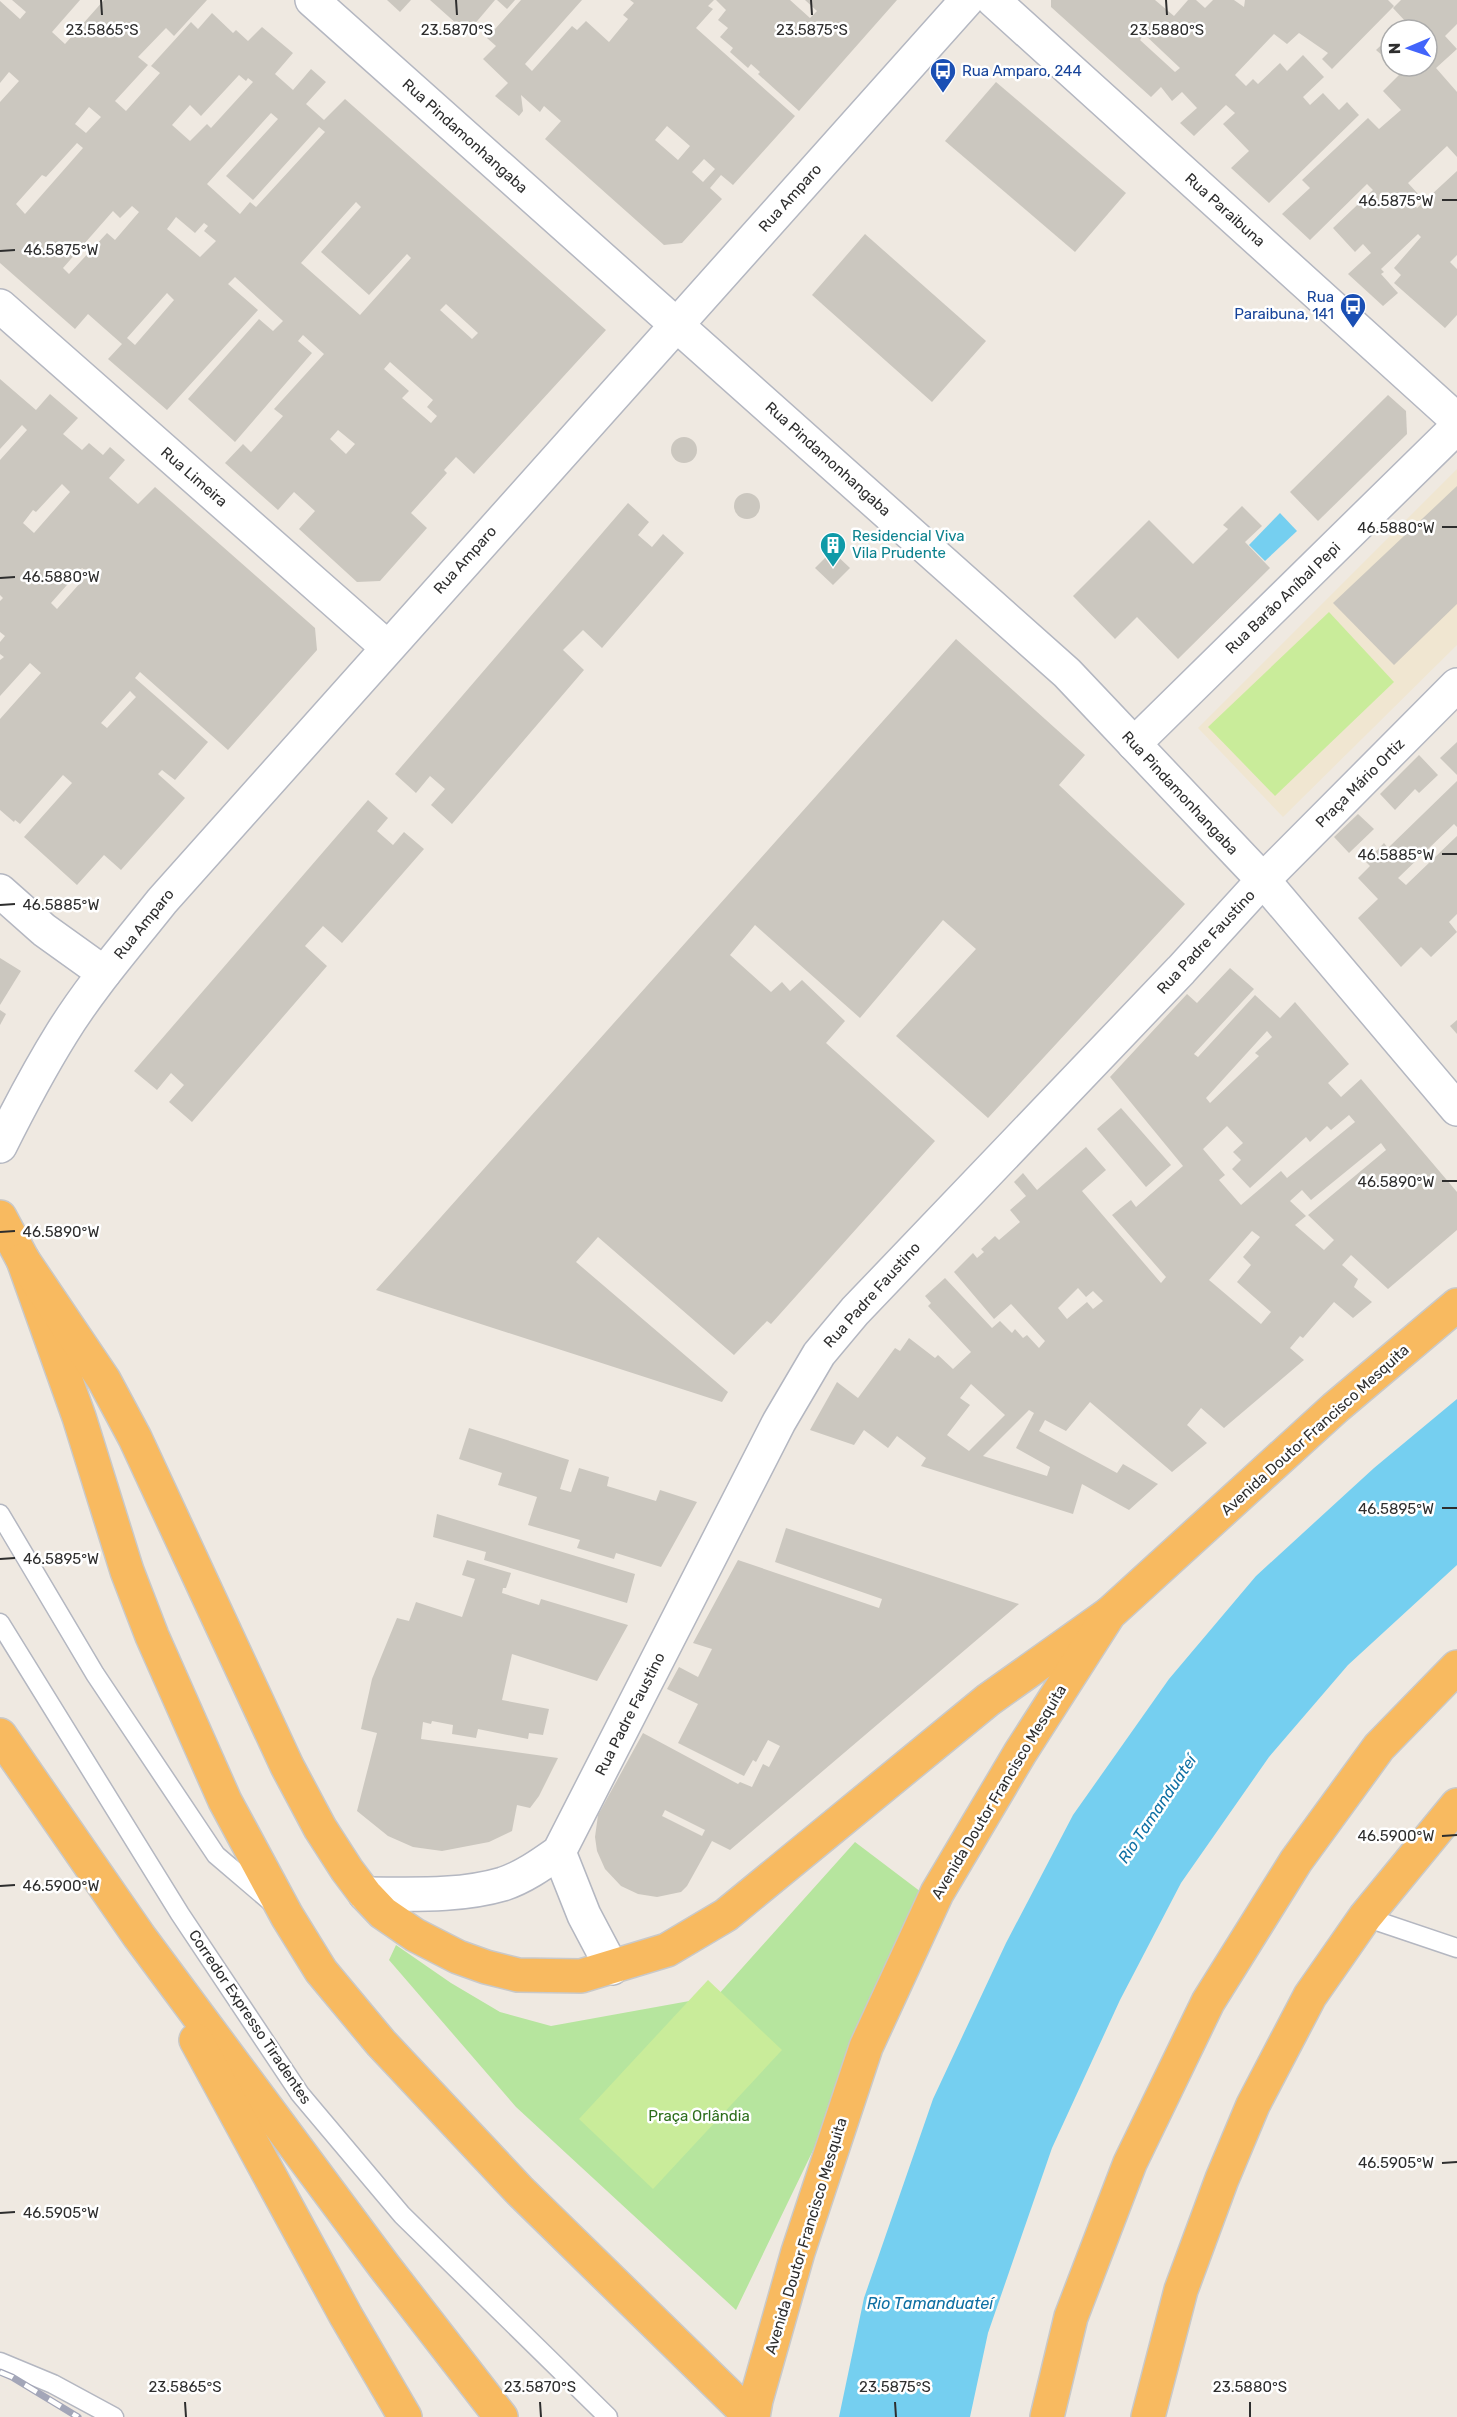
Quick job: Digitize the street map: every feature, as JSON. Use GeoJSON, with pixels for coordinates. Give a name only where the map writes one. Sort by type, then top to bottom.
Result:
{"type":"FeatureCollection","features":[{"type":"Feature","properties":{"kind":"highway"},"geometry":{"type":"LineString","coordinates":[[0,1217],[23,1260],[104,1380],[135,1438],[287,1766],[320,1828],[365,1894],[383,1913],[415,1935],[458,1957],[518,1975],[581,1976],[667,1950],[726,1916],[988,1700],[1109,1614]]}},
{"type":"Feature","properties":{"kind":"highway"},"geometry":{"type":"LineString","coordinates":[[23,1260],[79,1417],[127,1571],[152,1636],[225,1802],[287,1916],[321,1971],[381,2043],[519,2190],[752,2417]]}},
{"type":"Feature","properties":{"kind":"highway","name":"Avenida Doutor Francisco Mesquita"},"geometry":{"type":"LineString","coordinates":[[752,2417],[798,2252],[866,2047],[937,1893],[1020,1754],[1109,1614],[1335,1408],[1457,1305]]}},
{"type":"Feature","properties":{"kind":"highway"},"geometry":{"type":"LineString","coordinates":[[1047,2417],[1071,2318],[1130,2163],[1208,2002],[1296,1861],[1379,1748],[1457,1667]]}},
{"type":"Feature","properties":{"kind":"highway"},"geometry":{"type":"LineString","coordinates":[[0,1735],[139,1936],[384,2266],[501,2417]]}},
{"type":"Feature","properties":{"kind":"highway"},"geometry":{"type":"LineString","coordinates":[[1148,2417],[1181,2290],[1222,2179],[1253,2105],[1310,1996],[1365,1917],[1457,1805]]}},
{"type":"Feature","properties":{"kind":"highway"},"geometry":{"type":"LineString","coordinates":[[139,1936],[346,2316],[405,2417]]}},
{"type":"Feature","properties":{"kind":"street","name":"Rua Pindamonhangaba"},"geometry":{"type":"LineString","coordinates":[[312,0],[1067,673],[1263,880],[1457,1109]]}},
{"type":"Feature","properties":{"kind":"street","name":"Rua Amparo"},"geometry":{"type":"LineString","coordinates":[[0,1146],[29,1088],[63,1031],[104,973],[162,901],[967,0]]}},
{"type":"Feature","properties":{"kind":"street","name":"Rua Paraibuna"},"geometry":{"type":"LineString","coordinates":[[993,0],[1457,420]]}},
{"type":"Feature","properties":{"kind":"street","name":"Rua Limeira"},"geometry":{"type":"LineString","coordinates":[[0,306],[387,647]]}},
{"type":"Feature","properties":{"kind":"street","name":"Rua Barão Aníbal Pepi"},"geometry":{"type":"LineString","coordinates":[[1134,744],[1457,427]]}},
{"type":"Feature","properties":{"kind":"street","name":"Praça Mário Ortiz"},"geometry":{"type":"LineString","coordinates":[[1263,880],[1457,686]]}},
{"type":"Feature","properties":{"kind":"street","name":"Rua Padre Faustino"},"geometry":{"type":"LineString","coordinates":[[559,1852],[779,1422],[819,1354],[855,1311],[1263,880]]}},
{"type":"Feature","properties":{"kind":"street"},"geometry":{"type":"LineString","coordinates":[[0,891],[44,930],[104,973]]}},
{"type":"Feature","properties":{"kind":"street"},"geometry":{"type":"LineString","coordinates":[[365,1894],[439,1893],[490,1887],[520,1876],[559,1852],[584,1915],[612,1968]]}},
{"type":"Feature","properties":{"kind":"lane"},"geometry":{"type":"LineString","coordinates":[[0,1514],[95,1674],[216,1856],[287,1916]]}},
{"type":"Feature","properties":{"kind":"lane","name":"Corredor Expresso Tiradentes"},"geometry":{"type":"LineString","coordinates":[[0,1623],[180,1914],[300,2094],[402,2215],[608,2417]]}},
{"type":"Feature","properties":{"kind":"lane"},"geometry":{"type":"LineString","coordinates":[[1365,1917],[1457,1948]]}},
{"type":"Feature","properties":{"kind":"lane"},"geometry":{"type":"LineString","coordinates":[[0,2362],[61,2388],[114,2417]]}},
{"type":"Feature","properties":{"kind":"shaded area"},"geometry":{"type":"Polygon","coordinates":[[[1457,469],[1457,645],[1283,817],[1198,728],[1457,469]]]}},
{"type":"Feature","properties":{"kind":"green space"},"geometry":{"type":"Polygon","coordinates":[[[1329,612],[1394,682],[1275,796],[1208,727],[1329,612]]]}},
{"type":"Feature","properties":{"kind":"green space","name":"Praça Orlândia"},"geometry":{"type":"Polygon","coordinates":[[[855,1842],[921,1892],[832,2111],[736,2310],[516,2107],[389,1960],[396,1945],[451,1983],[500,2012],[551,2026],[717,1996],[855,1842]]]}},
{"type":"Feature","properties":{"kind":"green space"},"geometry":{"type":"Polygon","coordinates":[[[708,1980],[782,2050],[653,2189],[579,2119],[708,1980]]]}},
{"type":"Feature","properties":{"kind":"water"},"geometry":{"type":"Polygon","coordinates":[[[1280,513],[1297,531],[1265,561],[1249,545],[1280,513]]]}},
{"type":"Feature","properties":{"kind":"water","name":"Rio Tamanduateí"},"geometry":{"type":"Polygon","coordinates":[[[1457,1399],[1457,1565],[1348,1665],[1269,1757],[1181,1883],[1120,2000],[1052,2148],[988,2333],[970,2417],[839,2417],[864,2298],[933,2099],[1006,1943],[1073,1815],[1169,1679],[1256,1576],[1374,1468],[1457,1399]]]}},
{"type":"Feature","properties":{"kind":"building"},"geometry":{"type":"Polygon","coordinates":[[[12,0],[80,0],[52,32],[65,44],[104,0],[207,0],[174,36],[166,28],[138,57],[148,65],[115,101],[126,111],[160,73],[151,66],[191,22],[198,29],[212,13],[233,33],[236,30],[248,41],[262,27],[293,53],[275,74],[293,90],[311,69],[326,82],[306,104],[324,120],[345,99],[606,330],[474,474],[456,457],[444,470],[447,473],[411,513],[427,528],[380,581],[357,582],[299,529],[315,511],[294,492],[278,510],[225,463],[243,444],[251,452],[283,416],[274,409],[324,354],[303,335],[298,341],[312,353],[235,442],[188,399],[259,319],[273,331],[283,321],[235,277],[228,284],[258,310],[167,410],[108,359],[122,344],[88,314],[75,329],[0,263],[0,102],[19,81],[9,72],[0,83],[0,1],[20,19],[26,12],[12,0]],[[239,75],[201,116],[190,105],[172,125],[190,141],[207,124],[211,128],[253,82],[248,78],[246,81],[239,75]],[[89,107],[75,124],[86,133],[101,117],[89,107]],[[271,113],[207,184],[240,214],[250,202],[256,207],[325,132],[319,127],[253,200],[226,176],[278,119],[271,113]],[[77,143],[46,177],[42,175],[16,204],[25,214],[83,148],[77,143]],[[356,202],[301,263],[360,315],[411,258],[407,254],[369,295],[321,252],[361,207],[356,202]],[[132,206],[120,218],[113,211],[63,268],[69,274],[107,233],[115,240],[139,212],[132,206]],[[176,217],[167,229],[200,257],[216,241],[204,231],[208,226],[204,223],[195,233],[176,217]],[[167,293],[127,338],[135,345],[174,300],[167,293]],[[446,304],[440,310],[472,339],[478,333],[446,304]],[[390,362],[384,369],[409,391],[402,398],[431,423],[437,416],[427,407],[433,400],[390,362]],[[338,430],[330,439],[346,454],[355,444],[338,430]]]}},
{"type":"Feature","properties":{"kind":"building"},"geometry":{"type":"Polygon","coordinates":[[[387,0],[411,0],[400,12],[387,0]]]}},
{"type":"Feature","properties":{"kind":"building"},"geometry":{"type":"Polygon","coordinates":[[[430,0],[495,0],[467,33],[430,0]]]}},
{"type":"Feature","properties":{"kind":"building"},"geometry":{"type":"Polygon","coordinates":[[[497,0],[515,0],[507,9],[497,0]]]}},
{"type":"Feature","properties":{"kind":"building"},"geometry":{"type":"Polygon","coordinates":[[[521,0],[582,0],[525,64],[532,71],[572,26],[577,30],[586,21],[609,42],[628,19],[623,15],[634,3],[630,0],[714,0],[708,6],[713,9],[696,28],[795,116],[733,185],[721,175],[710,188],[722,199],[682,243],[664,245],[545,139],[561,121],[544,106],[540,112],[521,95],[523,111],[519,116],[495,96],[508,83],[483,59],[496,46],[487,38],[521,0]],[[667,126],[655,140],[678,160],[690,146],[667,126]],[[704,159],[692,172],[703,182],[715,169],[704,159]]]}},
{"type":"Feature","properties":{"kind":"building"},"geometry":{"type":"Polygon","coordinates":[[[716,0],[790,0],[810,18],[817,11],[805,0],[897,0],[799,111],[758,74],[760,72],[751,64],[748,68],[730,52],[733,48],[720,37],[728,28],[718,20],[726,10],[716,0]]]}},
{"type":"Feature","properties":{"kind":"building"},"geometry":{"type":"Polygon","coordinates":[[[1051,0],[1155,0],[1174,16],[1188,0],[1196,0],[1205,8],[1213,0],[1234,0],[1244,7],[1245,0],[1388,0],[1394,6],[1382,18],[1379,18],[1379,21],[1332,69],[1322,59],[1328,53],[1299,33],[1287,44],[1274,34],[1235,75],[1246,86],[1253,79],[1258,84],[1280,63],[1287,71],[1303,55],[1324,77],[1303,97],[1310,105],[1323,93],[1339,110],[1347,102],[1359,115],[1269,203],[1231,168],[1249,151],[1223,124],[1235,113],[1226,105],[1194,136],[1180,123],[1197,108],[1182,92],[1172,101],[1161,87],[1151,97],[1051,7],[1051,0]],[[1144,34],[1140,40],[1175,72],[1180,68],[1144,34]]]}},
{"type":"Feature","properties":{"kind":"building"},"geometry":{"type":"Polygon","coordinates":[[[1401,0],[1457,0],[1457,24],[1445,36],[1457,49],[1439,65],[1439,18],[1402,18],[1393,8],[1401,0]]]}},
{"type":"Feature","properties":{"kind":"building"},"geometry":{"type":"Polygon","coordinates":[[[1439,71],[1457,92],[1457,157],[1447,146],[1408,183],[1419,195],[1412,202],[1417,208],[1457,171],[1457,255],[1450,262],[1457,269],[1457,315],[1445,328],[1394,283],[1401,275],[1394,268],[1421,237],[1418,234],[1381,269],[1384,272],[1381,274],[1398,293],[1383,306],[1348,274],[1371,253],[1363,244],[1355,252],[1333,228],[1373,190],[1367,184],[1310,240],[1282,214],[1310,188],[1302,180],[1368,118],[1379,129],[1401,110],[1383,91],[1396,78],[1439,78],[1439,71]]]}},
{"type":"Feature","properties":{"kind":"building"},"geometry":{"type":"Polygon","coordinates":[[[996,82],[1126,193],[1075,252],[945,141],[996,82]]]}},
{"type":"Feature","properties":{"kind":"building"},"geometry":{"type":"Polygon","coordinates":[[[865,234],[986,341],[932,402],[812,295],[865,234]]]}},
{"type":"Feature","properties":{"kind":"building"},"geometry":{"type":"Polygon","coordinates":[[[0,379],[36,410],[50,394],[78,418],[63,434],[82,450],[89,443],[103,455],[110,447],[125,460],[109,478],[138,504],[155,487],[315,628],[317,650],[228,750],[140,672],[135,678],[208,742],[175,780],[162,770],[158,774],[185,798],[121,870],[104,855],[77,885],[24,837],[72,783],[63,775],[20,824],[15,820],[14,822],[0,810],[0,719],[41,673],[30,663],[0,696],[0,660],[4,657],[0,654],[0,642],[5,636],[0,632],[0,601],[3,598],[0,595],[0,460],[27,430],[22,425],[0,449],[0,379]],[[62,484],[36,512],[33,510],[23,523],[34,533],[70,492],[62,484]],[[82,568],[51,603],[57,609],[89,573],[82,568]],[[130,691],[101,723],[107,728],[136,697],[130,691]]]}},
{"type":"Feature","properties":{"kind":"building"},"geometry":{"type":"Polygon","coordinates":[[[1388,395],[1406,411],[1407,434],[1318,521],[1290,492],[1388,395]]]}},
{"type":"Feature","properties":{"kind":"building"},"geometry":{"type":"Polygon","coordinates":[[[684,437],[693,441],[697,450],[693,459],[684,463],[675,459],[671,450],[675,441],[684,437]]]}},
{"type":"Feature","properties":{"kind":"building"},"geometry":{"type":"Polygon","coordinates":[[[1457,486],[1457,604],[1394,665],[1333,603],[1457,486]]]}},
{"type":"Feature","properties":{"kind":"building"},"geometry":{"type":"Polygon","coordinates":[[[747,493],[756,497],[760,506],[756,515],[747,519],[738,515],[734,506],[738,497],[747,493]]]}},
{"type":"Feature","properties":{"kind":"building"},"geometry":{"type":"Polygon","coordinates":[[[628,503],[649,522],[638,535],[652,547],[663,534],[684,553],[602,648],[583,630],[563,650],[584,670],[452,824],[431,805],[445,789],[430,776],[416,793],[395,774],[628,503]]]}},
{"type":"Feature","properties":{"kind":"building"},"geometry":{"type":"Polygon","coordinates":[[[1242,506],[1262,526],[1245,542],[1270,568],[1178,659],[1137,617],[1115,639],[1073,596],[1149,520],[1193,564],[1228,529],[1223,525],[1242,506]]]}},
{"type":"Feature","properties":{"kind":"building","name":"Residencial Viva Vila Prudente"},"geometry":{"type":"Polygon","coordinates":[[[832,551],[850,568],[833,585],[815,568],[832,551]]]}},
{"type":"Feature","properties":{"kind":"building"},"geometry":{"type":"Polygon","coordinates":[[[956,639],[1085,755],[1059,785],[1185,904],[988,1118],[896,1036],[976,949],[943,920],[860,1018],[755,925],[730,955],[771,992],[782,982],[790,991],[802,980],[845,1021],[826,1043],[935,1141],[771,1324],[767,1321],[734,1355],[598,1237],[576,1262],[728,1392],[722,1402],[376,1290],[956,639]]]}},
{"type":"Feature","properties":{"kind":"building"},"geometry":{"type":"Polygon","coordinates":[[[1457,742],[1457,775],[1440,758],[1457,742]]]}},
{"type":"Feature","properties":{"kind":"building"},"geometry":{"type":"Polygon","coordinates":[[[1419,755],[1438,775],[1419,793],[1415,789],[1395,810],[1380,794],[1419,755]]]}},
{"type":"Feature","properties":{"kind":"building"},"geometry":{"type":"Polygon","coordinates":[[[1457,781],[1457,827],[1454,824],[1398,878],[1406,885],[1457,836],[1457,914],[1449,922],[1457,932],[1431,957],[1421,947],[1401,967],[1358,918],[1378,899],[1358,878],[1370,866],[1366,862],[1384,843],[1388,848],[1457,781]]]}},
{"type":"Feature","properties":{"kind":"building"},"geometry":{"type":"Polygon","coordinates":[[[368,800],[388,818],[377,831],[393,845],[404,832],[424,849],[342,943],[323,926],[305,946],[327,966],[192,1122],[169,1102],[184,1085],[171,1073],[157,1090],[134,1071],[368,800]]]}},
{"type":"Feature","properties":{"kind":"building"},"geometry":{"type":"Polygon","coordinates":[[[1358,814],[1374,829],[1349,853],[1334,837],[1358,814]]]}},
{"type":"Feature","properties":{"kind":"building"},"geometry":{"type":"Polygon","coordinates":[[[0,958],[21,971],[0,1005],[0,958]]]}},
{"type":"Feature","properties":{"kind":"building"},"geometry":{"type":"Polygon","coordinates":[[[1230,968],[1254,989],[1194,1054],[1198,1057],[1255,995],[1280,1018],[1295,1002],[1349,1064],[1328,1083],[1341,1097],[1361,1079],[1457,1192],[1457,1230],[1388,1289],[1351,1255],[1342,1265],[1358,1279],[1354,1287],[1372,1302],[1353,1318],[1334,1302],[1303,1338],[1300,1336],[1290,1348],[1304,1360],[1224,1428],[1201,1408],[1187,1425],[1207,1443],[1172,1472],[1090,1402],[1066,1431],[1045,1420],[1039,1431],[1117,1473],[1123,1464],[1158,1484],[1129,1510],[1082,1484],[1073,1514],[921,1466],[926,1458],[897,1436],[888,1448],[864,1430],[854,1445],[810,1430],[837,1382],[858,1398],[895,1348],[900,1351],[909,1338],[935,1358],[938,1355],[953,1369],[971,1352],[928,1306],[931,1303],[925,1296],[945,1278],[992,1328],[1000,1321],[1012,1333],[1015,1329],[1023,1338],[1027,1335],[1039,1348],[1045,1341],[1011,1304],[994,1319],[954,1272],[973,1253],[977,1258],[984,1252],[981,1249],[995,1236],[999,1240],[1020,1222],[1010,1210],[1026,1196],[1014,1182],[1023,1173],[1037,1190],[1086,1147],[1106,1170],[1082,1191],[1161,1283],[1166,1277],[1112,1215],[1131,1200],[1136,1207],[1183,1166],[1110,1077],[1187,994],[1197,1003],[1230,968]],[[1267,1031],[1206,1098],[1210,1103],[1259,1056],[1255,1053],[1272,1037],[1267,1031]],[[1349,1115],[1331,1130],[1327,1126],[1310,1142],[1306,1137],[1250,1188],[1232,1169],[1241,1160],[1233,1152],[1243,1143],[1227,1126],[1203,1149],[1225,1175],[1219,1180],[1241,1205],[1281,1171],[1287,1178],[1355,1122],[1349,1115]],[[1381,1143],[1311,1200],[1302,1190],[1290,1201],[1306,1216],[1295,1225],[1324,1250],[1334,1240],[1308,1215],[1386,1150],[1381,1143]],[[1252,1231],[1209,1280],[1261,1324],[1271,1312],[1237,1282],[1251,1265],[1243,1257],[1260,1237],[1252,1231]],[[1078,1288],[1058,1308],[1067,1319],[1087,1302],[1093,1309],[1103,1301],[1093,1291],[1086,1297],[1078,1288]],[[971,1384],[960,1398],[970,1405],[947,1435],[969,1451],[1005,1415],[971,1384]],[[1029,1410],[983,1456],[1047,1476],[1050,1467],[1016,1448],[1034,1413],[1029,1410]]]}},
{"type":"Feature","properties":{"kind":"building"},"geometry":{"type":"Polygon","coordinates":[[[0,1010],[6,1014],[0,1025],[0,1010]]]}},
{"type":"Feature","properties":{"kind":"building"},"geometry":{"type":"Polygon","coordinates":[[[1457,1020],[1457,1034],[1450,1026],[1457,1020]]]}},
{"type":"Feature","properties":{"kind":"building"},"geometry":{"type":"Polygon","coordinates":[[[1121,1108],[1171,1165],[1146,1187],[1097,1129],[1121,1108]]]}},
{"type":"Feature","properties":{"kind":"building"},"geometry":{"type":"Polygon","coordinates":[[[469,1428],[569,1460],[560,1489],[571,1492],[579,1468],[609,1477],[607,1486],[656,1501],[660,1490],[697,1502],[661,1567],[616,1553],[614,1559],[577,1548],[580,1540],[528,1525],[537,1497],[498,1485],[502,1473],[459,1459],[469,1428]]]}},
{"type":"Feature","properties":{"kind":"building"},"geometry":{"type":"Polygon","coordinates":[[[437,1514],[635,1574],[627,1603],[484,1560],[486,1552],[433,1537],[437,1514]]]}},
{"type":"Feature","properties":{"kind":"building"},"geometry":{"type":"Polygon","coordinates":[[[786,1528],[1019,1604],[730,1850],[712,1841],[687,1886],[681,1892],[657,1897],[638,1894],[621,1886],[605,1869],[597,1851],[595,1837],[598,1815],[643,1733],[738,1784],[740,1782],[752,1787],[763,1764],[769,1767],[780,1746],[768,1740],[756,1762],[753,1760],[744,1776],[678,1743],[698,1704],[667,1689],[679,1667],[698,1677],[712,1649],[693,1643],[738,1560],[879,1608],[882,1599],[775,1562],[786,1528]],[[665,1810],[662,1816],[702,1836],[705,1830],[665,1810]]]}},
{"type":"Feature","properties":{"kind":"building"},"geometry":{"type":"Polygon","coordinates":[[[467,1560],[511,1573],[502,1593],[539,1605],[541,1599],[628,1625],[597,1681],[512,1654],[502,1700],[549,1709],[543,1735],[529,1733],[528,1739],[478,1729],[476,1738],[452,1734],[453,1725],[432,1721],[431,1724],[423,1722],[421,1739],[558,1758],[539,1796],[530,1808],[517,1805],[512,1831],[489,1842],[442,1851],[413,1847],[388,1836],[357,1811],[377,1733],[361,1729],[372,1679],[397,1618],[409,1621],[416,1602],[462,1617],[475,1579],[462,1575],[467,1560]]]}},
{"type":"Feature","properties":{"kind":"railway"},"geometry":{"type":"LineString","coordinates":[[0,2372],[78,2417]]}},
{"type":"Feature","properties":{"kind":"place","name":"Rua Amparo, 244"},"geometry":{"type":"Point","coordinates":[943,94]}},
{"type":"Feature","properties":{"kind":"place","name":"Rua Paraibuna, 141"},"geometry":{"type":"Point","coordinates":[1353,329]}},
{"type":"Feature","properties":{"kind":"place","name":"Residencial Viva Vila Prudente"},"geometry":{"type":"Point","coordinates":[833,568]}}]}
